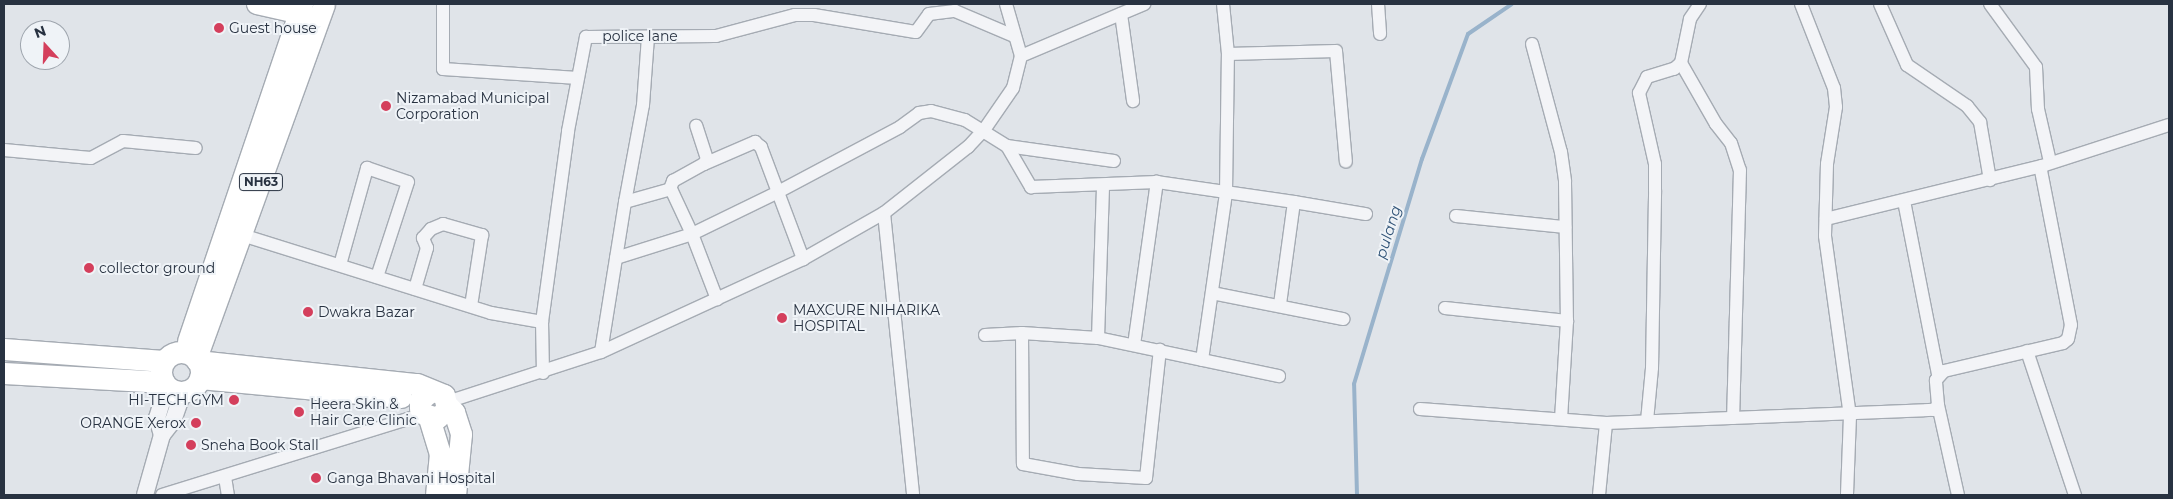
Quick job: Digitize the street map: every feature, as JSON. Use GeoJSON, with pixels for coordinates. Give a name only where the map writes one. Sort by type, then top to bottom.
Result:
{"type":"FeatureCollection","features":[{"type":"Feature","properties":{"kind":"main road"},"geometry":{"type":"LineString","coordinates":[[256,4],[311,10]]}},
{"type":"Feature","properties":{"kind":"main road","name":"NH63"},"geometry":{"type":"LineString","coordinates":[[194,363],[242,235],[311,10]]}},
{"type":"Feature","properties":{"kind":"main road","name":"NH63"},"geometry":{"type":"LineString","coordinates":[[194,363],[311,10]]}},
{"type":"Feature","properties":{"kind":"main road"},"geometry":{"type":"LineString","coordinates":[[4,349],[195,386],[194,363]]}},
{"type":"Feature","properties":{"kind":"main road"},"geometry":{"type":"LineString","coordinates":[[169,380],[171,355],[194,363],[418,384],[433,405],[440,453],[436,495]]}},
{"type":"Feature","properties":{"kind":"main road"},"geometry":{"type":"LineString","coordinates":[[4,373],[169,380]]}},
{"type":"Feature","properties":{"kind":"main road"},"geometry":{"type":"LineString","coordinates":[[433,405],[454,412],[462,434],[455,495]]}},
{"type":"Feature","properties":{"kind":"street"},"geometry":{"type":"LineString","coordinates":[[443,4],[443,69],[578,78]]}},
{"type":"Feature","properties":{"kind":"street"},"geometry":{"type":"LineString","coordinates":[[162,495],[225,477],[433,405],[543,373],[601,352],[803,259],[884,213],[968,147],[984,130],[1013,88],[1021,56],[1006,4]]}},
{"type":"Feature","properties":{"kind":"street"},"geometry":{"type":"LineString","coordinates":[[1021,56],[1123,10],[1144,4]]}},
{"type":"Feature","properties":{"kind":"street"},"geometry":{"type":"LineString","coordinates":[[1202,360],[1226,193],[1228,54],[1223,4]]}},
{"type":"Feature","properties":{"kind":"street"},"geometry":{"type":"LineString","coordinates":[[1378,4],[1380,34]]}},
{"type":"Feature","properties":{"kind":"street"},"geometry":{"type":"LineString","coordinates":[[1647,421],[1652,368],[1656,190],[1654,164],[1639,93],[1647,77],[1674,69],[1681,63],[1690,19],[1700,4]]}},
{"type":"Feature","properties":{"kind":"street"},"geometry":{"type":"LineString","coordinates":[[1801,4],[1834,88],[1825,236],[1850,416],[1850,488],[1847,495]]}},
{"type":"Feature","properties":{"kind":"street"},"geometry":{"type":"LineString","coordinates":[[1880,4],[1907,65],[1967,106],[1980,122],[1990,180]]}},
{"type":"Feature","properties":{"kind":"street"},"geometry":{"type":"LineString","coordinates":[[1938,375],[1951,368],[2063,343],[2071,333],[2041,171],[2046,164],[2038,109],[2036,67],[1990,4]]}},
{"type":"Feature","properties":{"kind":"street"},"geometry":{"type":"LineString","coordinates":[[1123,10],[1133,101]]}},
{"type":"Feature","properties":{"kind":"street","name":"police lane"},"geometry":{"type":"LineString","coordinates":[[543,373],[542,322],[578,78],[586,36],[716,36],[794,14],[814,15],[916,32],[929,14],[955,11],[1014,36]]}},
{"type":"Feature","properties":{"kind":"street"},"geometry":{"type":"LineString","coordinates":[[601,352],[643,105],[648,37]]}},
{"type":"Feature","properties":{"kind":"street"},"geometry":{"type":"LineString","coordinates":[[1532,44],[1561,152],[1566,227],[1567,321],[1561,419]]}},
{"type":"Feature","properties":{"kind":"street"},"geometry":{"type":"LineString","coordinates":[[1228,54],[1336,50],[1346,162]]}},
{"type":"Feature","properties":{"kind":"street"},"geometry":{"type":"LineString","coordinates":[[1681,63],[1716,124],[1731,143],[1740,170],[1733,418]]}},
{"type":"Feature","properties":{"kind":"street"},"geometry":{"type":"LineString","coordinates":[[616,258],[692,234],[778,192],[900,127],[919,113],[931,111],[965,120],[1007,146],[1031,187],[1157,182],[1366,214]]}},
{"type":"Feature","properties":{"kind":"street"},"geometry":{"type":"LineString","coordinates":[[1826,218],[1990,180],[2169,125]]}},
{"type":"Feature","properties":{"kind":"street"},"geometry":{"type":"LineString","coordinates":[[696,126],[707,154],[704,164]]}},
{"type":"Feature","properties":{"kind":"street"},"geometry":{"type":"LineString","coordinates":[[4,150],[91,158],[122,140],[196,148]]}},
{"type":"Feature","properties":{"kind":"street"},"geometry":{"type":"LineString","coordinates":[[625,202],[670,189],[674,181],[704,164],[755,142],[761,147],[803,259]]}},
{"type":"Feature","properties":{"kind":"street"},"geometry":{"type":"LineString","coordinates":[[1007,146],[1114,161]]}},
{"type":"Feature","properties":{"kind":"street"},"geometry":{"type":"LineString","coordinates":[[340,265],[367,168],[408,182],[377,276]]}},
{"type":"Feature","properties":{"kind":"street"},"geometry":{"type":"LineString","coordinates":[[1134,345],[1157,182]]}},
{"type":"Feature","properties":{"kind":"street"},"geometry":{"type":"LineString","coordinates":[[1098,338],[1103,185]]}},
{"type":"Feature","properties":{"kind":"street"},"geometry":{"type":"LineString","coordinates":[[670,189],[692,234],[717,299]]}},
{"type":"Feature","properties":{"kind":"street"},"geometry":{"type":"LineString","coordinates":[[1904,201],[1938,375],[1938,405],[1958,495]]}},
{"type":"Feature","properties":{"kind":"street"},"geometry":{"type":"LineString","coordinates":[[1280,304],[1294,202]]}},
{"type":"Feature","properties":{"kind":"street"},"geometry":{"type":"LineString","coordinates":[[884,213],[913,495]]}},
{"type":"Feature","properties":{"kind":"street"},"geometry":{"type":"LineString","coordinates":[[1456,216],[1566,227]]}},
{"type":"Feature","properties":{"kind":"street"},"geometry":{"type":"LineString","coordinates":[[415,289],[427,248],[423,238],[431,228],[443,224],[482,234],[471,306]]}},
{"type":"Feature","properties":{"kind":"street"},"geometry":{"type":"LineString","coordinates":[[242,235],[471,306],[542,322]]}},
{"type":"Feature","properties":{"kind":"street"},"geometry":{"type":"LineString","coordinates":[[1212,294],[1280,304],[1343,318]]}},
{"type":"Feature","properties":{"kind":"street"},"geometry":{"type":"LineString","coordinates":[[1445,308],[1567,321]]}},
{"type":"Feature","properties":{"kind":"street"},"geometry":{"type":"LineString","coordinates":[[1022,333],[1023,464],[1078,474],[1146,478],[1160,350]]}},
{"type":"Feature","properties":{"kind":"street"},"geometry":{"type":"LineString","coordinates":[[986,335],[1022,333],[1098,338],[1279,376]]}},
{"type":"Feature","properties":{"kind":"street"},"geometry":{"type":"LineString","coordinates":[[2027,351],[2075,495]]}},
{"type":"Feature","properties":{"kind":"street"},"geometry":{"type":"LineString","coordinates":[[145,495],[162,435],[173,421],[169,380]]}},
{"type":"Feature","properties":{"kind":"street"},"geometry":{"type":"LineString","coordinates":[[1420,410],[1606,423],[1927,413],[1938,405]]}},
{"type":"Feature","properties":{"kind":"street"},"geometry":{"type":"LineString","coordinates":[[1600,495],[1606,423]]}},
{"type":"Feature","properties":{"kind":"street"},"geometry":{"type":"LineString","coordinates":[[225,477],[228,495]]}},
{"type":"Feature","properties":{"kind":"waterway","name":"pulang"},"geometry":{"type":"LineString","coordinates":[[1357,495],[1354,384],[1422,159],[1468,34],[1512,4]]}},
{"type":"Feature","properties":{"kind":"place","name":"Guest house"},"geometry":{"type":"Point","coordinates":[219,28]}},
{"type":"Feature","properties":{"kind":"place","name":"Nizamabad Municipal Corporation"},"geometry":{"type":"Point","coordinates":[386,106]}},
{"type":"Feature","properties":{"kind":"place","name":"collector ground"},"geometry":{"type":"Point","coordinates":[89,268]}},
{"type":"Feature","properties":{"kind":"place","name":"Dwakra Bazar"},"geometry":{"type":"Point","coordinates":[308,312]}},
{"type":"Feature","properties":{"kind":"place","name":"MAXCURE NIHARIKA HOSPITAL"},"geometry":{"type":"Point","coordinates":[782,318]}},
{"type":"Feature","properties":{"kind":"place","name":"HI-TECH GYM"},"geometry":{"type":"Point","coordinates":[234,400]}},
{"type":"Feature","properties":{"kind":"place","name":"Heera Skin & Hair Care Clinic"},"geometry":{"type":"Point","coordinates":[299,412]}},
{"type":"Feature","properties":{"kind":"place","name":"ORANGE Xerox"},"geometry":{"type":"Point","coordinates":[196,423]}},
{"type":"Feature","properties":{"kind":"place","name":"Sneha Book Stall"},"geometry":{"type":"Point","coordinates":[191,445]}},
{"type":"Feature","properties":{"kind":"place","name":"Ganga Bhavani Hospital"},"geometry":{"type":"Point","coordinates":[316,478]}}]}
